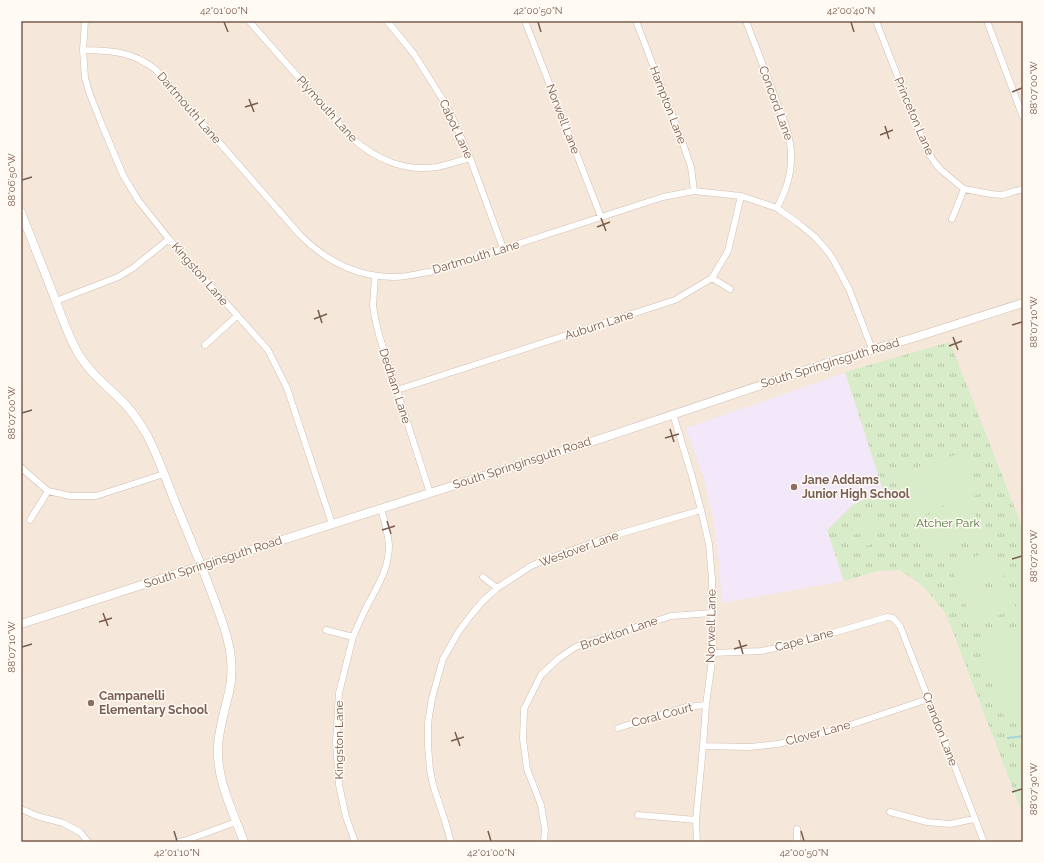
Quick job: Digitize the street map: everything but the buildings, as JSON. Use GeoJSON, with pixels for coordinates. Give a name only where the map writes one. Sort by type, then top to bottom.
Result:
{"type":"FeatureCollection","features":[{"type":"Feature","properties":{"kind":"street","name":"Kingston Lane"},"geometry":{"type":"LineString","coordinates":[[85,21],[83,50],[85,78],[89,92],[123,174],[138,200],[170,239],[268,350],[287,388],[332,524]]}},
{"type":"Feature","properties":{"kind":"street","name":"Plymouth Lane"},"geometry":{"type":"LineString","coordinates":[[249,21],[352,138],[375,156],[387,162],[420,168],[438,167],[470,158]]}},
{"type":"Feature","properties":{"kind":"street","name":"Cabot Lane"},"geometry":{"type":"LineString","coordinates":[[387,21],[414,54],[443,100],[453,119],[470,158],[503,248]]}},
{"type":"Feature","properties":{"kind":"street","name":"Norwell Lane"},"geometry":{"type":"LineString","coordinates":[[525,21],[601,217]]}},
{"type":"Feature","properties":{"kind":"street","name":"Hampton Lane"},"geometry":{"type":"LineString","coordinates":[[636,21],[681,138],[691,168],[694,191]]}},
{"type":"Feature","properties":{"kind":"street","name":"Concord Lane"},"geometry":{"type":"LineString","coordinates":[[746,21],[786,125],[791,145],[790,174],[777,208]]}},
{"type":"Feature","properties":{"kind":"street","name":"Princeton Lane"},"geometry":{"type":"LineString","coordinates":[[876,21],[926,149],[934,163],[964,189],[992,194],[1002,194],[1023,189]]}},
{"type":"Feature","properties":{"kind":"street"},"geometry":{"type":"LineString","coordinates":[[987,21],[1023,116]]}},
{"type":"Feature","properties":{"kind":"street","name":"Dartmouth Lane"},"geometry":{"type":"LineString","coordinates":[[83,50],[123,53],[149,65],[161,76],[310,245],[340,265],[375,276],[396,277],[413,275],[434,270],[664,197],[694,191],[741,196],[777,208],[809,231],[821,244],[834,261],[849,288],[872,349]]}},
{"type":"Feature","properties":{"kind":"street"},"geometry":{"type":"LineString","coordinates":[[952,219],[964,189]]}},
{"type":"Feature","properties":{"kind":"street","name":"Auburn Lane"},"geometry":{"type":"LineString","coordinates":[[397,390],[675,300],[712,278],[728,252],[741,196]]}},
{"type":"Feature","properties":{"kind":"street"},"geometry":{"type":"LineString","coordinates":[[21,212],[68,333],[78,353],[94,374],[119,398],[140,423],[156,452],[225,628],[232,668],[230,690],[219,734],[218,758],[220,777],[223,787],[244,842]]}},
{"type":"Feature","properties":{"kind":"street"},"geometry":{"type":"LineString","coordinates":[[56,301],[123,274],[170,239]]}},
{"type":"Feature","properties":{"kind":"street","name":"Dedham Lane"},"geometry":{"type":"LineString","coordinates":[[375,276],[373,301],[379,335],[430,493]]}},
{"type":"Feature","properties":{"kind":"street"},"geometry":{"type":"LineString","coordinates":[[712,278],[730,289]]}},
{"type":"Feature","properties":{"kind":"street","name":"South Springinsguth Road"},"geometry":{"type":"LineString","coordinates":[[21,624],[430,493],[836,360],[913,338],[1023,303]]}},
{"type":"Feature","properties":{"kind":"street"},"geometry":{"type":"LineString","coordinates":[[205,345],[237,316]]}},
{"type":"Feature","properties":{"kind":"street","name":"Norwell Lane"},"geometry":{"type":"LineString","coordinates":[[673,414],[701,510],[708,544],[712,579],[713,653],[706,705],[696,820],[697,842]]}},
{"type":"Feature","properties":{"kind":"street"},"geometry":{"type":"LineString","coordinates":[[21,467],[48,491],[70,496],[96,496],[164,474]]}},
{"type":"Feature","properties":{"kind":"street"},"geometry":{"type":"LineString","coordinates":[[30,520],[48,491]]}},
{"type":"Feature","properties":{"kind":"street","name":"Kingston Lane"},"geometry":{"type":"LineString","coordinates":[[355,842],[346,817],[339,785],[336,742],[339,694],[353,637],[366,606],[382,578],[388,561],[388,533],[381,508]]}},
{"type":"Feature","properties":{"kind":"street","name":"Westover Lane"},"geometry":{"type":"LineString","coordinates":[[451,842],[446,821],[433,785],[428,759],[428,733],[432,698],[442,659],[459,631],[471,615],[497,588],[531,566],[556,555],[612,536],[701,510]]}},
{"type":"Feature","properties":{"kind":"street"},"geometry":{"type":"LineString","coordinates":[[483,576],[497,588]]}},
{"type":"Feature","properties":{"kind":"street","name":"Brockton Lane"},"geometry":{"type":"LineString","coordinates":[[544,842],[545,828],[541,805],[527,770],[523,739],[524,709],[541,675],[558,659],[582,644],[671,616],[712,613]]}},
{"type":"Feature","properties":{"kind":"street","name":"Cape Lane"},"geometry":{"type":"LineString","coordinates":[[713,653],[761,651],[792,645],[887,617],[893,618]]}},
{"type":"Feature","properties":{"kind":"street","name":"Crandon Lane"},"geometry":{"type":"LineString","coordinates":[[893,618],[900,626],[984,842]]}},
{"type":"Feature","properties":{"kind":"street"},"geometry":{"type":"LineString","coordinates":[[326,630],[353,637]]}},
{"type":"Feature","properties":{"kind":"street","name":"Clover Lane"},"geometry":{"type":"LineString","coordinates":[[703,746],[750,747],[798,740],[835,730],[928,699]]}},
{"type":"Feature","properties":{"kind":"street","name":"Coral Court"},"geometry":{"type":"LineString","coordinates":[[618,728],[686,707],[706,705]]}},
{"type":"Feature","properties":{"kind":"street"},"geometry":{"type":"LineString","coordinates":[[21,809],[36,816],[63,823],[80,832],[88,842]]}},
{"type":"Feature","properties":{"kind":"street"},"geometry":{"type":"LineString","coordinates":[[890,812],[927,822],[950,824],[974,819]]}},
{"type":"Feature","properties":{"kind":"street"},"geometry":{"type":"LineString","coordinates":[[638,815],[696,820]]}},
{"type":"Feature","properties":{"kind":"street"},"geometry":{"type":"LineString","coordinates":[[178,842],[236,822]]}},
{"type":"Feature","properties":{"kind":"street"},"geometry":{"type":"LineString","coordinates":[[797,829],[797,842]]}},
{"type":"Feature","properties":{"kind":"shaded area"},"geometry":{"type":"Polygon","coordinates":[[[21,21],[1023,21],[1023,842],[21,842],[21,21]]]}},
{"type":"Feature","properties":{"kind":"shaded area","name":"Jane Addams Junior High School"},"geometry":{"type":"Polygon","coordinates":[[[845,373],[886,499],[867,498],[853,505],[827,530],[844,581],[722,603],[719,562],[713,517],[703,476],[686,428],[845,373]]]}},
{"type":"Feature","properties":{"kind":"green space","name":"Atcher Park"},"geometry":{"type":"Polygon","coordinates":[[[950,342],[1023,529],[1023,815],[946,614],[924,587],[900,570],[877,571],[844,581],[827,530],[853,505],[867,498],[886,499],[845,372],[950,342]]]}},
{"type":"Feature","properties":{"kind":"green space"},"geometry":{"type":"Polygon","coordinates":[[[965,452],[979,494],[910,517],[896,474],[965,452]]]}},
{"type":"Feature","properties":{"kind":"green space"},"geometry":{"type":"Polygon","coordinates":[[[970,501],[982,536],[932,553],[920,518],[970,501]]]}},
{"type":"Feature","properties":{"kind":"green space"},"geometry":{"type":"Polygon","coordinates":[[[872,518],[875,528],[853,535],[850,525],[872,518]]]}},
{"type":"Feature","properties":{"kind":"green space"},"geometry":{"type":"Polygon","coordinates":[[[876,531],[879,542],[857,549],[854,539],[876,531]]]}},
{"type":"Feature","properties":{"kind":"green space"},"geometry":{"type":"Polygon","coordinates":[[[994,549],[1004,576],[961,592],[951,566],[994,549]]]}},
{"type":"Feature","properties":{"kind":"green space"},"geometry":{"type":"Polygon","coordinates":[[[1006,582],[1016,608],[973,625],[963,598],[1006,582]]]}},
{"type":"Feature","properties":{"kind":"green space"},"geometry":{"type":"Polygon","coordinates":[[[1023,624],[1023,718],[1007,724],[976,641],[1023,624]]]}},
{"type":"Feature","properties":{"kind":"waterway"},"geometry":{"type":"LineString","coordinates":[[1008,738],[1023,736]]}},
{"type":"Feature","properties":{"kind":"place","name":"Jane Addams Junior High School"},"geometry":{"type":"Point","coordinates":[794,487]}},
{"type":"Feature","properties":{"kind":"place","name":"Campanelli Elementary School"},"geometry":{"type":"Point","coordinates":[91,703]}}]}
